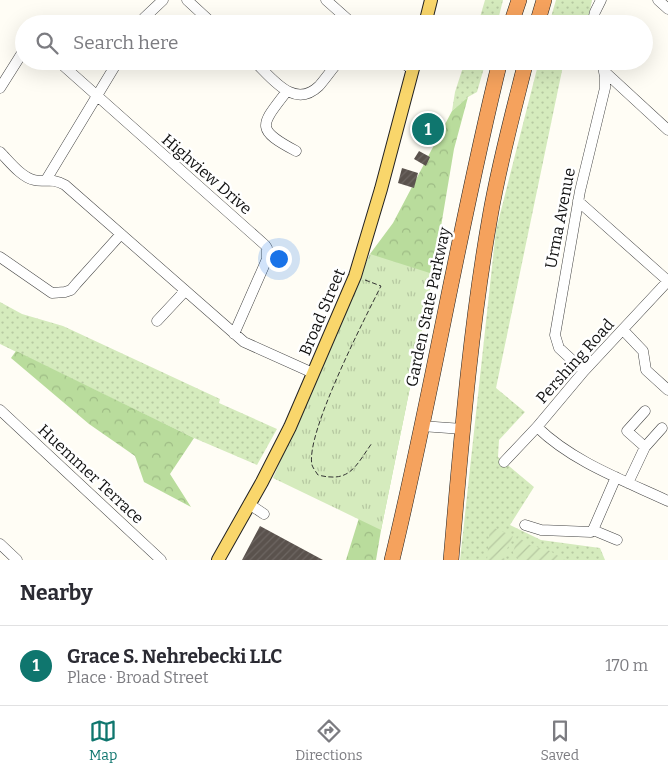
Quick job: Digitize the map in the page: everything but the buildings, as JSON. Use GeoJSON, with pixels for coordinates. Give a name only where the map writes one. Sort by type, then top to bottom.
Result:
{"type":"FeatureCollection","features":[{"type":"Feature","properties":{"kind":"highway"},"geometry":{"type":"LineString","coordinates":[[514,15],[519,0]]}},
{"type":"Feature","properties":{"kind":"highway"},"geometry":{"type":"LineString","coordinates":[[540,15],[544,0]]}},
{"type":"Feature","properties":{"kind":"highway","name":"Garden State Parkway"},"geometry":{"type":"LineString","coordinates":[[392,560],[464,213],[498,70]]}},
{"type":"Feature","properties":{"kind":"highway"},"geometry":{"type":"LineString","coordinates":[[451,560],[479,286],[490,216],[524,70]]}},
{"type":"Feature","properties":{"kind":"main road"},"geometry":{"type":"LineString","coordinates":[[427,15],[431,0]]}},
{"type":"Feature","properties":{"kind":"main road","name":"Broad Street"},"geometry":{"type":"LineString","coordinates":[[218,560],[290,427],[356,276],[413,70]]}},
{"type":"Feature","properties":{"kind":"street"},"geometry":{"type":"LineString","coordinates":[[147,15],[163,0]]}},
{"type":"Feature","properties":{"kind":"street"},"geometry":{"type":"LineString","coordinates":[[187,0],[203,15]]}},
{"type":"Feature","properties":{"kind":"street"},"geometry":{"type":"LineString","coordinates":[[326,0],[343,15]]}},
{"type":"Feature","properties":{"kind":"street"},"geometry":{"type":"LineString","coordinates":[[594,15],[601,0]]}},
{"type":"Feature","properties":{"kind":"street"},"geometry":{"type":"LineString","coordinates":[[658,0],[668,9]]}},
{"type":"Feature","properties":{"kind":"street"},"geometry":{"type":"LineString","coordinates":[[0,88],[15,64]]}},
{"type":"Feature","properties":{"kind":"street","name":"Highview Drive"},"geometry":{"type":"LineString","coordinates":[[68,70],[262,241],[267,248],[267,259],[234,334]]}},
{"type":"Feature","properties":{"kind":"street"},"geometry":{"type":"LineString","coordinates":[[46,180],[112,70]]}},
{"type":"Feature","properties":{"kind":"street"},"geometry":{"type":"LineString","coordinates":[[264,70],[287,91],[300,96],[314,90],[331,70]]}},
{"type":"Feature","properties":{"kind":"street"},"geometry":{"type":"LineString","coordinates":[[604,72],[668,130]]}},
{"type":"Feature","properties":{"kind":"street","name":"Urma Avenue"},"geometry":{"type":"LineString","coordinates":[[584,371],[559,348],[556,335],[578,201],[605,88],[604,72]]}},
{"type":"Feature","properties":{"kind":"street"},"geometry":{"type":"LineString","coordinates":[[287,91],[267,117],[266,126],[272,138],[296,151]]}},
{"type":"Feature","properties":{"kind":"street"},"geometry":{"type":"LineString","coordinates":[[0,152],[26,177],[35,181],[46,180],[65,185],[250,346],[313,373]]}},
{"type":"Feature","properties":{"kind":"street"},"geometry":{"type":"LineString","coordinates":[[578,201],[668,281]]}},
{"type":"Feature","properties":{"kind":"street"},"geometry":{"type":"LineString","coordinates":[[0,257],[52,293],[65,292],[71,290],[121,234]]}},
{"type":"Feature","properties":{"kind":"street","name":"Pershing Road"},"geometry":{"type":"LineString","coordinates":[[504,462],[537,427],[584,371],[668,281]]}},
{"type":"Feature","properties":{"kind":"street"},"geometry":{"type":"LineString","coordinates":[[157,320],[185,291]]}},
{"type":"Feature","properties":{"kind":"street"},"geometry":{"type":"LineString","coordinates":[[623,330],[643,351],[646,370],[668,390]]}},
{"type":"Feature","properties":{"kind":"street","name":"Huemmer Terrace"},"geometry":{"type":"LineString","coordinates":[[0,410],[161,560]]}},
{"type":"Feature","properties":{"kind":"street"},"geometry":{"type":"LineString","coordinates":[[645,411],[627,431],[645,447]]}},
{"type":"Feature","properties":{"kind":"street"},"geometry":{"type":"LineString","coordinates":[[421,426],[463,429]]}},
{"type":"Feature","properties":{"kind":"street"},"geometry":{"type":"LineString","coordinates":[[537,427],[545,435],[588,464],[668,501]]}},
{"type":"Feature","properties":{"kind":"street"},"geometry":{"type":"LineString","coordinates":[[628,483],[645,447],[662,428]]}},
{"type":"Feature","properties":{"kind":"street"},"geometry":{"type":"LineString","coordinates":[[593,530],[616,477]]}},
{"type":"Feature","properties":{"kind":"street"},"geometry":{"type":"LineString","coordinates":[[249,504],[264,514]]}},
{"type":"Feature","properties":{"kind":"street"},"geometry":{"type":"LineString","coordinates":[[525,525],[541,530],[591,532],[593,530],[617,540]]}},
{"type":"Feature","properties":{"kind":"street"},"geometry":{"type":"LineString","coordinates":[[0,544],[17,560]]}},
{"type":"Feature","properties":{"kind":"path"},"geometry":{"type":"LineString","coordinates":[[356,276],[381,286],[341,370],[323,415],[313,447],[312,465],[318,475],[332,478],[346,475],[356,466],[372,443]]}},
{"type":"Feature","properties":{"kind":"green space"},"geometry":{"type":"Polygon","coordinates":[[[485,0],[503,0],[499,15],[481,15],[485,0]]]}},
{"type":"Feature","properties":{"kind":"green space"},"geometry":{"type":"Polygon","coordinates":[[[556,0],[592,0],[589,15],[552,15],[556,0]]]}},
{"type":"Feature","properties":{"kind":"green space"},"geometry":{"type":"Polygon","coordinates":[[[462,70],[483,70],[477,92],[452,111],[455,92],[462,70]]]}},
{"type":"Feature","properties":{"kind":"green space"},"geometry":{"type":"Polygon","coordinates":[[[537,70],[562,70],[496,388],[525,412],[499,440],[498,457],[534,487],[510,525],[541,540],[600,548],[605,560],[460,560],[496,230],[537,70]]]}},
{"type":"Feature","properties":{"kind":"green space"},"geometry":{"type":"Polygon","coordinates":[[[468,97],[454,149],[433,274],[376,560],[346,560],[368,489],[346,311],[370,254],[393,223],[452,111],[468,97]]]}},
{"type":"Feature","properties":{"kind":"green space"},"geometry":{"type":"Polygon","coordinates":[[[370,254],[433,274],[381,530],[273,478],[370,254]]]}},
{"type":"Feature","properties":{"kind":"green space"},"geometry":{"type":"Polygon","coordinates":[[[0,302],[22,314],[63,326],[220,399],[219,403],[277,429],[257,465],[194,438],[0,344],[0,302]]]}},
{"type":"Feature","properties":{"kind":"green space"},"geometry":{"type":"Polygon","coordinates":[[[16,351],[194,438],[170,474],[191,507],[144,482],[135,456],[89,424],[11,358],[16,351]]]}},
{"type":"Feature","properties":{"kind":"green space"},"geometry":{"type":"Polygon","coordinates":[[[490,526],[513,536],[503,558],[507,560],[487,560],[490,526]]]}},
{"type":"Feature","properties":{"kind":"green space"},"geometry":{"type":"Polygon","coordinates":[[[518,537],[530,545],[550,551],[565,560],[520,560],[514,556],[513,552],[518,537]]]}},
{"type":"Feature","properties":{"kind":"place","name":"Grace S. Nehrebecki LLC"},"geometry":{"type":"Point","coordinates":[428,129]}}]}
